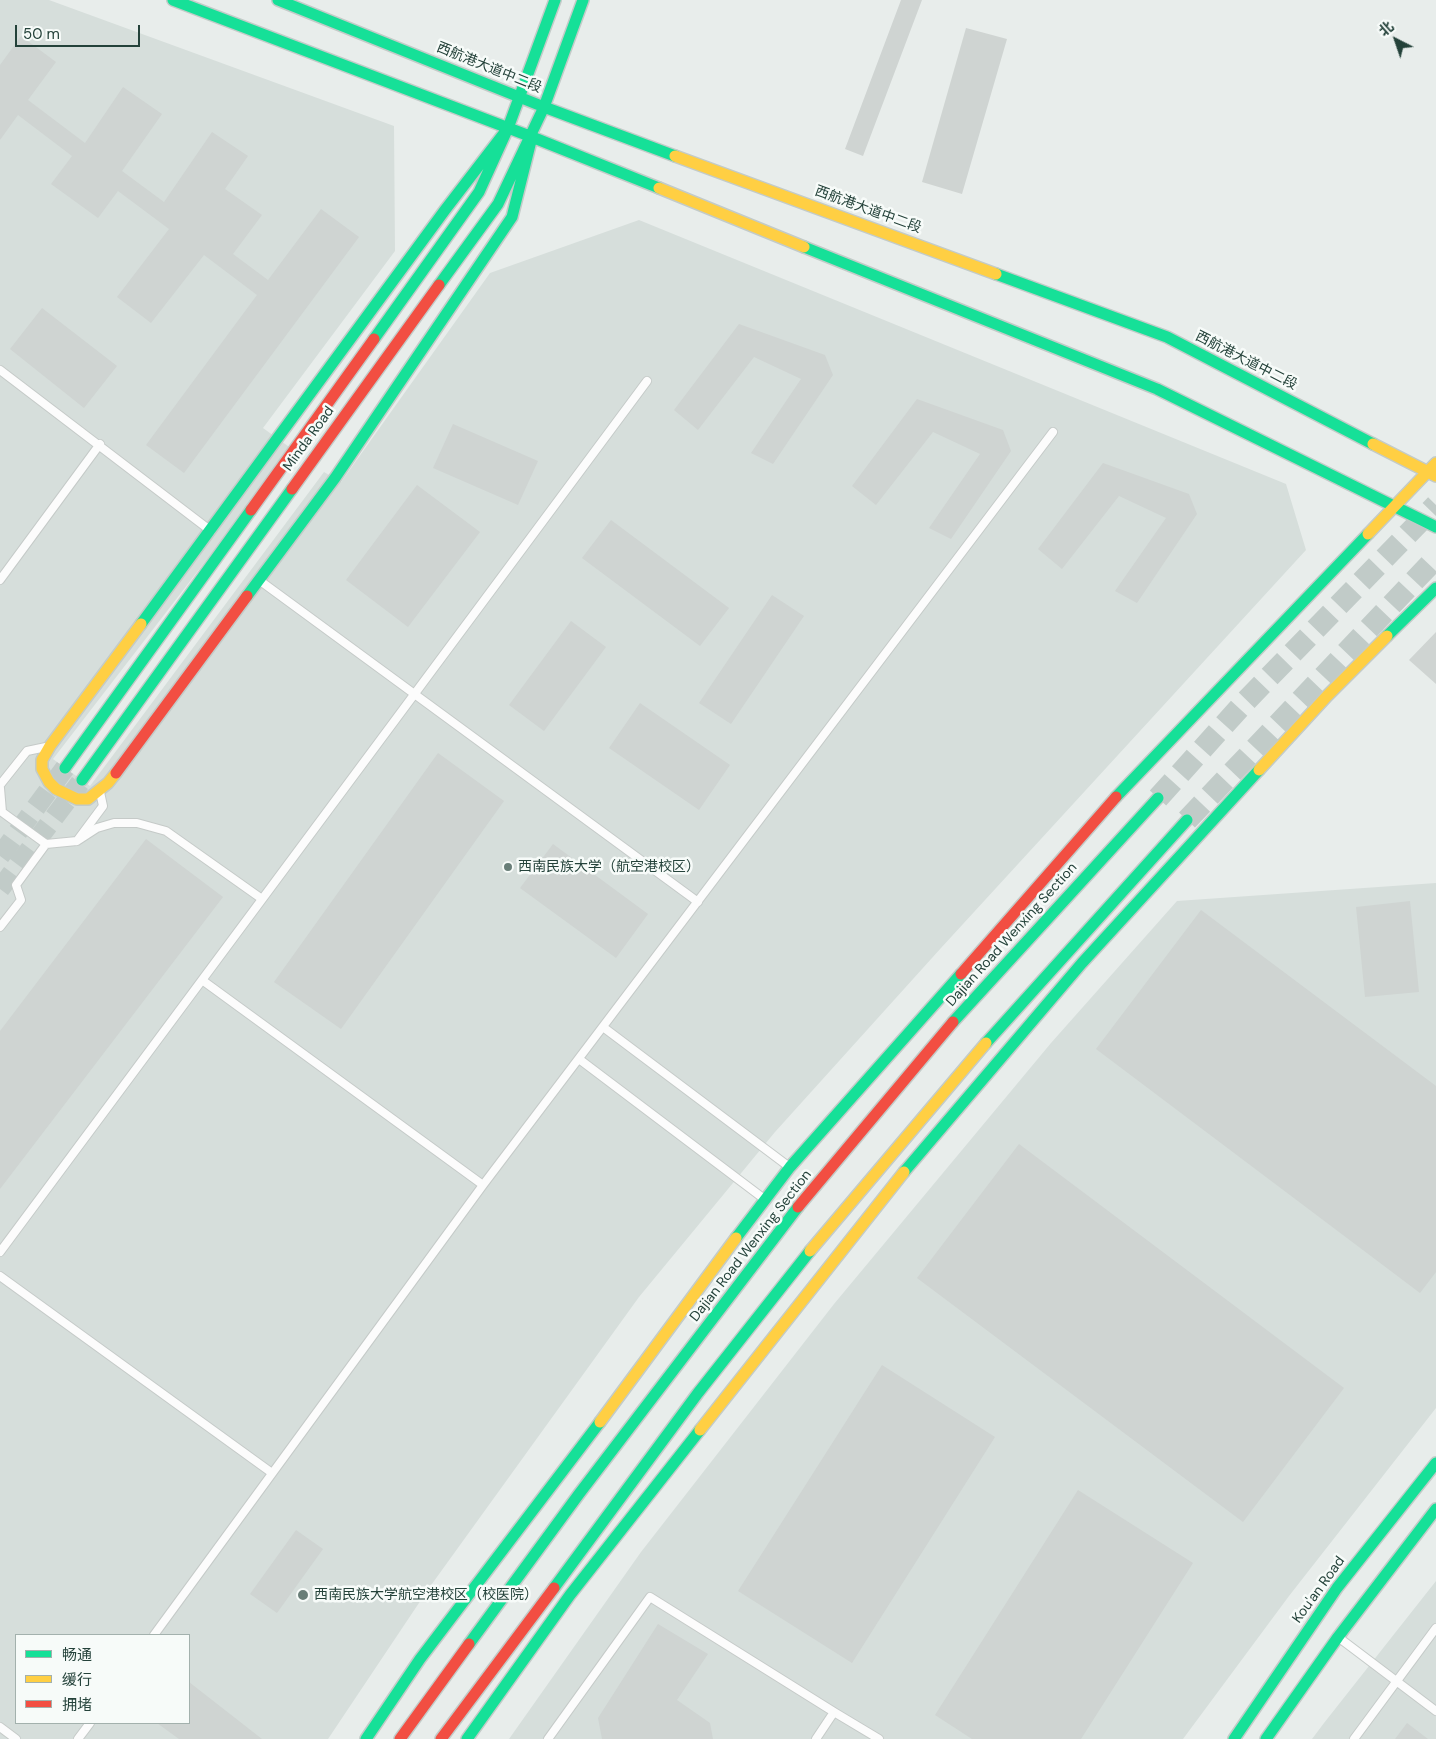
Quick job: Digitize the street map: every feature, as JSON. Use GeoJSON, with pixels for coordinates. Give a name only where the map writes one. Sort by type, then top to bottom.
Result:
{"type":"FeatureCollection","features":[{"type":"Feature","properties":{"kind":"main road"},"geometry":{"type":"LineString","coordinates":[[173,0],[532,137],[1156,389],[1436,527]]}},
{"type":"Feature","properties":{"kind":"main road","name":"西航港大道中二段"},"geometry":{"type":"LineString","coordinates":[[278,0],[544,107],[1167,337],[1433,470]]}},
{"type":"Feature","properties":{"kind":"main road","name":"Minda Road"},"geometry":{"type":"LineString","coordinates":[[65,768],[479,192],[508,128],[555,0]]}},
{"type":"Feature","properties":{"kind":"main road","name":"Minda Road"},"geometry":{"type":"LineString","coordinates":[[82,780],[498,204],[532,137],[582,0]]}},
{"type":"Feature","properties":{"kind":"main road"},"geometry":{"type":"LineString","coordinates":[[508,128],[445,210],[211,531],[50,746],[42,760],[42,770],[49,782],[56,788],[77,799],[88,799],[108,784],[335,478],[512,217],[532,137]]}},
{"type":"Feature","properties":{"kind":"main road"},"geometry":{"type":"LineString","coordinates":[[366,1739],[420,1659],[551,1490],[764,1199],[790,1167],[1142,768],[1394,506],[1433,470]]}},
{"type":"Feature","properties":{"kind":"main road"},"geometry":{"type":"LineString","coordinates":[[466,1739],[570,1594],[880,1201],[1082,963],[1327,696],[1436,588]]}},
{"type":"Feature","properties":{"kind":"main road","name":"Dajian Road Wenxing Section"},"geometry":{"type":"LineString","coordinates":[[400,1739],[579,1494],[796,1210],[947,1029],[1158,798]]}},
{"type":"Feature","properties":{"kind":"main road"},"geometry":{"type":"LineString","coordinates":[[441,1739],[698,1393],[819,1240],[951,1082],[1186,820]]}},
{"type":"Feature","properties":{"kind":"main road","name":"Kou'an Road"},"geometry":{"type":"LineString","coordinates":[[1234,1739],[1337,1588],[1436,1463]]}},
{"type":"Feature","properties":{"kind":"main road"},"geometry":{"type":"LineString","coordinates":[[1266,1739],[1338,1637],[1436,1510]]}},
{"type":"Feature","properties":{"kind":"lane"},"geometry":{"type":"LineString","coordinates":[[0,370],[100,444],[211,531]]}},
{"type":"Feature","properties":{"kind":"lane"},"geometry":{"type":"LineString","coordinates":[[0,1252],[647,381]]}},
{"type":"Feature","properties":{"kind":"lane"},"geometry":{"type":"LineString","coordinates":[[155,1634],[483,1185],[1053,432]]}},
{"type":"Feature","properties":{"kind":"lane"},"geometry":{"type":"LineString","coordinates":[[0,580],[100,444]]}},
{"type":"Feature","properties":{"kind":"lane"},"geometry":{"type":"LineString","coordinates":[[260,580],[698,902]]}},
{"type":"Feature","properties":{"kind":"lane"},"geometry":{"type":"LineString","coordinates":[[50,746],[26,751],[0,787],[1,814],[46,844],[78,841],[97,828],[114,823],[137,823],[166,831],[262,898]]}},
{"type":"Feature","properties":{"kind":"lane"},"geometry":{"type":"LineString","coordinates":[[78,841],[103,806],[100,791]]}},
{"type":"Feature","properties":{"kind":"lane"},"geometry":{"type":"LineString","coordinates":[[0,927],[21,900],[16,885],[46,844]]}},
{"type":"Feature","properties":{"kind":"lane"},"geometry":{"type":"LineString","coordinates":[[202,980],[483,1185]]}},
{"type":"Feature","properties":{"kind":"lane"},"geometry":{"type":"LineString","coordinates":[[603,1027],[790,1167]]}},
{"type":"Feature","properties":{"kind":"lane"},"geometry":{"type":"LineString","coordinates":[[579,1059],[764,1199]]}},
{"type":"Feature","properties":{"kind":"lane"},"geometry":{"type":"LineString","coordinates":[[0,1276],[272,1473]]}},
{"type":"Feature","properties":{"kind":"lane"},"geometry":{"type":"LineString","coordinates":[[548,1739],[650,1597],[879,1739]]}},
{"type":"Feature","properties":{"kind":"lane"},"geometry":{"type":"LineString","coordinates":[[1354,1739],[1436,1628]]}},
{"type":"Feature","properties":{"kind":"lane"},"geometry":{"type":"LineString","coordinates":[[1338,1637],[1436,1711]]}},
{"type":"Feature","properties":{"kind":"lane"},"geometry":{"type":"LineString","coordinates":[[816,1739],[834,1712]]}},
{"type":"Feature","properties":{"kind":"lane"},"geometry":{"type":"LineString","coordinates":[[78,1739],[89,1724]]}},
{"type":"Feature","properties":{"kind":"lane"},"geometry":{"type":"LineString","coordinates":[[0,1727],[16,1739]]}},
{"type":"Feature","properties":{"kind":"shaded area","name":"西南民族大学（航空港校区）"},"geometry":{"type":"Polygon","coordinates":[[[0,0],[49,0],[394,126],[395,251],[263,428],[292,449],[53,759],[90,786],[324,472],[341,482],[490,273],[639,220],[1286,484],[1306,550],[775,1132],[639,1297],[429,1588],[328,1739],[0,1739],[0,0]]]}},
{"type":"Feature","properties":{"kind":"shaded area"},"geometry":{"type":"Polygon","coordinates":[[[1436,883],[1436,1408],[1289,1596],[1183,1739],[509,1739],[641,1552],[834,1304],[1051,1043],[1177,901],[1436,883]]]}},
{"type":"Feature","properties":{"kind":"shaded area"},"geometry":{"type":"Polygon","coordinates":[[[1436,1581],[1436,1739],[1312,1739],[1324,1723],[1436,1581]]]}},
{"type":"Feature","properties":{"kind":"building"},"geometry":{"type":"Polygon","coordinates":[[[901,0],[922,0],[863,156],[845,149],[901,0]]]}},
{"type":"Feature","properties":{"kind":"building"},"geometry":{"type":"Polygon","coordinates":[[[966,28],[1007,39],[962,194],[922,182],[966,28]]]}},
{"type":"Feature","properties":{"kind":"building"},"geometry":{"type":"Polygon","coordinates":[[[21,36],[56,62],[28,100],[85,143],[123,87],[162,114],[122,171],[164,202],[212,132],[248,156],[225,189],[262,215],[233,254],[268,280],[321,209],[359,237],[184,473],[146,445],[257,295],[204,255],[151,323],[117,297],[169,229],[118,191],[98,218],[51,184],[72,156],[18,115],[0,140],[0,65],[21,36]]]}},
{"type":"Feature","properties":{"kind":"building"},"geometry":{"type":"Polygon","coordinates":[[[42,308],[117,366],[84,408],[10,349],[42,308]]]}},
{"type":"Feature","properties":{"kind":"building"},"geometry":{"type":"Polygon","coordinates":[[[739,324],[825,355],[833,375],[773,464],[751,453],[801,379],[754,357],[698,430],[674,410],[739,324]]]}},
{"type":"Feature","properties":{"kind":"building"},"geometry":{"type":"Polygon","coordinates":[[[917,399],[1003,430],[1011,451],[951,539],[929,528],[980,454],[933,432],[876,505],[852,486],[917,399]]]}},
{"type":"Feature","properties":{"kind":"building"},"geometry":{"type":"Polygon","coordinates":[[[453,424],[538,461],[518,505],[433,468],[453,424]]]}},
{"type":"Feature","properties":{"kind":"building"},"geometry":{"type":"Polygon","coordinates":[[[1103,463],[1189,494],[1197,514],[1137,603],[1115,591],[1166,518],[1119,496],[1062,569],[1038,549],[1103,463]]]}},
{"type":"Feature","properties":{"kind":"building"},"geometry":{"type":"Polygon","coordinates":[[[417,485],[480,532],[408,627],[346,580],[417,485]]]}},
{"type":"Feature","properties":{"kind":"building"},"geometry":{"type":"Polygon","coordinates":[[[611,520],[729,608],[700,646],[582,558],[611,520]]]}},
{"type":"Feature","properties":{"kind":"building"},"geometry":{"type":"Polygon","coordinates":[[[772,595],[804,616],[731,724],[699,703],[772,595]]]}},
{"type":"Feature","properties":{"kind":"building"},"geometry":{"type":"Polygon","coordinates":[[[571,621],[606,647],[544,731],[509,705],[571,621]]]}},
{"type":"Feature","properties":{"kind":"building"},"geometry":{"type":"Polygon","coordinates":[[[1436,632],[1436,684],[1409,660],[1436,632]]]}},
{"type":"Feature","properties":{"kind":"building"},"geometry":{"type":"Polygon","coordinates":[[[640,703],[730,765],[699,810],[609,748],[640,703]]]}},
{"type":"Feature","properties":{"kind":"building"},"geometry":{"type":"Polygon","coordinates":[[[438,753],[504,801],[341,1029],[274,982],[438,753]]]}},
{"type":"Feature","properties":{"kind":"building"},"geometry":{"type":"Polygon","coordinates":[[[146,839],[223,897],[0,1189],[0,1031],[146,839]]]}},
{"type":"Feature","properties":{"kind":"building"},"geometry":{"type":"Polygon","coordinates":[[[553,844],[648,914],[616,958],[520,888],[553,844]]]}},
{"type":"Feature","properties":{"kind":"building"},"geometry":{"type":"Polygon","coordinates":[[[1410,901],[1419,992],[1365,997],[1356,907],[1410,901]]]}},
{"type":"Feature","properties":{"kind":"building"},"geometry":{"type":"Polygon","coordinates":[[[1201,910],[1436,1086],[1436,1272],[1420,1293],[1096,1049],[1201,910]]]}},
{"type":"Feature","properties":{"kind":"building"},"geometry":{"type":"Polygon","coordinates":[[[1019,1144],[1344,1388],[1243,1522],[917,1278],[1019,1144]]]}},
{"type":"Feature","properties":{"kind":"building"},"geometry":{"type":"Polygon","coordinates":[[[882,1365],[995,1437],[852,1663],[738,1591],[882,1365]]]}},
{"type":"Feature","properties":{"kind":"building"},"geometry":{"type":"Polygon","coordinates":[[[1078,1490],[1193,1563],[1081,1739],[972,1739],[935,1715],[1078,1490]]]}},
{"type":"Feature","properties":{"kind":"building"},"geometry":{"type":"Polygon","coordinates":[[[296,1530],[323,1549],[277,1613],[250,1594],[296,1530]]]}},
{"type":"Feature","properties":{"kind":"building"},"geometry":{"type":"Polygon","coordinates":[[[658,1624],[708,1654],[677,1700],[710,1723],[713,1739],[602,1739],[598,1718],[658,1624]]]}},
{"type":"Feature","properties":{"kind":"building"},"geometry":{"type":"Polygon","coordinates":[[[190,1683],[262,1739],[179,1739],[158,1724],[190,1724],[190,1683]]]}},
{"type":"Feature","properties":{"kind":"building"},"geometry":{"type":"Polygon","coordinates":[[[1407,1723],[1428,1739],[1395,1739],[1407,1723]]]}},
{"type":"Feature","properties":{"kind":"tunnel"},"geometry":{"type":"LineString","coordinates":[[1158,798],[1243,704],[1436,505]]}},
{"type":"Feature","properties":{"kind":"tunnel"},"geometry":{"type":"LineString","coordinates":[[1187,820],[1436,558]]}},
{"type":"Feature","properties":{"kind":"tunnel"},"geometry":{"type":"LineString","coordinates":[[0,856],[65,768]]}},
{"type":"Feature","properties":{"kind":"tunnel"},"geometry":{"type":"LineString","coordinates":[[0,889],[80,783]]}},
{"type":"Feature","properties":{"kind":"traffic: fast"},"geometry":{"type":"LineString","coordinates":[[173,0],[532,137],[659,188]]}},
{"type":"Feature","properties":{"kind":"traffic: fast"},"geometry":{"type":"LineString","coordinates":[[278,0],[544,107],[675,156]]}},
{"type":"Feature","properties":{"kind":"traffic: fast"},"geometry":{"type":"LineString","coordinates":[[374,339],[479,192],[508,128],[555,0]]}},
{"type":"Feature","properties":{"kind":"traffic: fast"},"geometry":{"type":"LineString","coordinates":[[439,285],[498,204],[544,107],[583,0]]}},
{"type":"Feature","properties":{"kind":"traffic: fast"},"geometry":{"type":"LineString","coordinates":[[141,624],[445,210],[508,128]]}},
{"type":"Feature","properties":{"kind":"traffic: fast"},"geometry":{"type":"LineString","coordinates":[[247,596],[335,478],[512,217],[532,137]]}},
{"type":"Feature","properties":{"kind":"traffic: fast"},"geometry":{"type":"LineString","coordinates":[[804,247],[1157,389],[1436,527]]}},
{"type":"Feature","properties":{"kind":"traffic: fast"},"geometry":{"type":"LineString","coordinates":[[996,274],[1167,337],[1373,444]]}},
{"type":"Feature","properties":{"kind":"traffic: fast"},"geometry":{"type":"LineString","coordinates":[[82,780],[292,489]]}},
{"type":"Feature","properties":{"kind":"traffic: fast"},"geometry":{"type":"LineString","coordinates":[[65,768],[251,510]]}},
{"type":"Feature","properties":{"kind":"traffic: fast"},"geometry":{"type":"LineString","coordinates":[[1116,797],[1368,534]]}},
{"type":"Feature","properties":{"kind":"traffic: fast"},"geometry":{"type":"LineString","coordinates":[[1387,636],[1436,588]]}},
{"type":"Feature","properties":{"kind":"traffic: fast"},"geometry":{"type":"LineString","coordinates":[[904,1172],[1082,963],[1259,770]]}},
{"type":"Feature","properties":{"kind":"traffic: fast"},"geometry":{"type":"LineString","coordinates":[[953,1022],[1158,798]]}},
{"type":"Feature","properties":{"kind":"traffic: fast"},"geometry":{"type":"LineString","coordinates":[[986,1043],[1187,820]]}},
{"type":"Feature","properties":{"kind":"traffic: fast"},"geometry":{"type":"LineString","coordinates":[[736,1238],[790,1167],[961,974]]}},
{"type":"Feature","properties":{"kind":"traffic: fast"},"geometry":{"type":"LineString","coordinates":[[469,1644],[579,1494],[798,1207]]}},
{"type":"Feature","properties":{"kind":"traffic: fast"},"geometry":{"type":"LineString","coordinates":[[554,1588],[698,1393],[810,1251]]}},
{"type":"Feature","properties":{"kind":"traffic: fast"},"geometry":{"type":"LineString","coordinates":[[366,1739],[420,1659],[600,1422]]}},
{"type":"Feature","properties":{"kind":"traffic: fast"},"geometry":{"type":"LineString","coordinates":[[467,1739],[570,1595],[700,1430]]}},
{"type":"Feature","properties":{"kind":"traffic: fast"},"geometry":{"type":"LineString","coordinates":[[1234,1739],[1337,1588],[1436,1463]]}},
{"type":"Feature","properties":{"kind":"traffic: fast"},"geometry":{"type":"LineString","coordinates":[[1266,1739],[1338,1637],[1436,1509]]}},
{"type":"Feature","properties":{"kind":"traffic: slow"},"geometry":{"type":"LineString","coordinates":[[675,156],[996,274]]}},
{"type":"Feature","properties":{"kind":"traffic: slow"},"geometry":{"type":"LineString","coordinates":[[659,188],[804,247]]}},
{"type":"Feature","properties":{"kind":"traffic: slow"},"geometry":{"type":"LineString","coordinates":[[1373,444],[1436,476]]}},
{"type":"Feature","properties":{"kind":"traffic: slow"},"geometry":{"type":"LineString","coordinates":[[1368,534],[1436,463]]}},
{"type":"Feature","properties":{"kind":"traffic: slow"},"geometry":{"type":"LineString","coordinates":[[116,773],[108,783],[88,799],[77,799],[56,789],[49,782],[42,769],[42,760],[50,746],[141,624]]}},
{"type":"Feature","properties":{"kind":"traffic: slow"},"geometry":{"type":"LineString","coordinates":[[1259,770],[1327,696],[1387,636]]}},
{"type":"Feature","properties":{"kind":"traffic: slow"},"geometry":{"type":"LineString","coordinates":[[810,1251],[986,1043]]}},
{"type":"Feature","properties":{"kind":"traffic: slow"},"geometry":{"type":"LineString","coordinates":[[700,1430],[904,1172]]}},
{"type":"Feature","properties":{"kind":"traffic: slow"},"geometry":{"type":"LineString","coordinates":[[600,1422],[736,1238]]}},
{"type":"Feature","properties":{"kind":"traffic: jam"},"geometry":{"type":"LineString","coordinates":[[292,489],[439,285]]}},
{"type":"Feature","properties":{"kind":"traffic: jam"},"geometry":{"type":"LineString","coordinates":[[251,510],[374,339]]}},
{"type":"Feature","properties":{"kind":"traffic: jam"},"geometry":{"type":"LineString","coordinates":[[116,773],[247,596]]}},
{"type":"Feature","properties":{"kind":"traffic: jam"},"geometry":{"type":"LineString","coordinates":[[961,974],[1116,797]]}},
{"type":"Feature","properties":{"kind":"traffic: jam"},"geometry":{"type":"LineString","coordinates":[[798,1207],[953,1022]]}},
{"type":"Feature","properties":{"kind":"traffic: jam"},"geometry":{"type":"LineString","coordinates":[[441,1739],[554,1588]]}},
{"type":"Feature","properties":{"kind":"traffic: jam"},"geometry":{"type":"LineString","coordinates":[[400,1739],[469,1644]]}},
{"type":"Feature","properties":{"kind":"place","name":"西南民族大学（航空港校区）"},"geometry":{"type":"Point","coordinates":[508,867]}},
{"type":"Feature","properties":{"kind":"place","name":"西南民族大学航空港校区（校医院）"},"geometry":{"type":"Point","coordinates":[303,1595]}}]}
